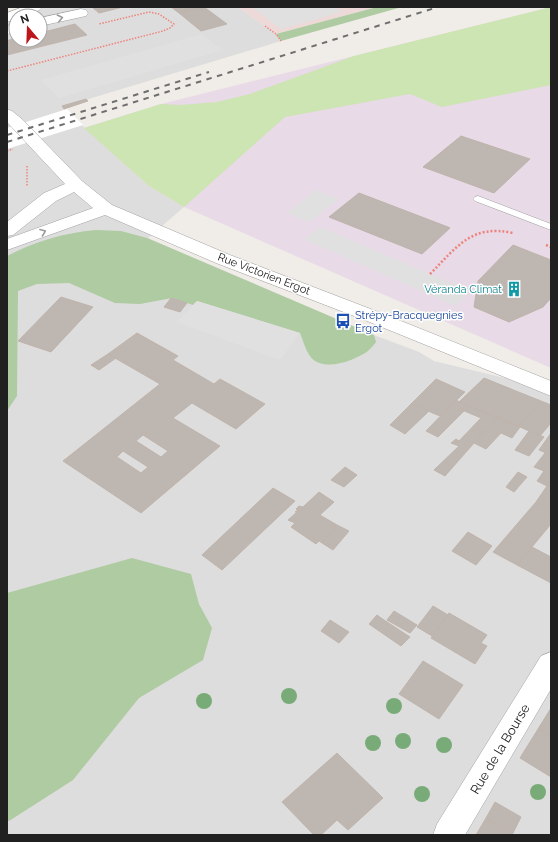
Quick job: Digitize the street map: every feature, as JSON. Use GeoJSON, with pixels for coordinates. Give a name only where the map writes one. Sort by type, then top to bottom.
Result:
{"type":"FeatureCollection","features":[{"type":"Feature","properties":{"kind":"street"},"geometry":{"type":"LineString","coordinates":[[7,18],[35,7]]}},
{"type":"Feature","properties":{"kind":"street"},"geometry":{"type":"LineString","coordinates":[[48,20],[81,13]]}},
{"type":"Feature","properties":{"kind":"street","name":"Rue Victorien Ergot"},"geometry":{"type":"LineString","coordinates":[[7,114],[17,122],[76,185],[106,209],[223,259],[374,316],[551,389]]}},
{"type":"Feature","properties":{"kind":"street"},"geometry":{"type":"LineString","coordinates":[[7,232],[50,197],[76,185]]}},
{"type":"Feature","properties":{"kind":"street"},"geometry":{"type":"LineString","coordinates":[[7,245],[106,209]]}},
{"type":"Feature","properties":{"kind":"street","name":"Rue de la Bourse"},"geometry":{"type":"LineString","coordinates":[[448,835],[551,664]]}},
{"type":"Feature","properties":{"kind":"lane"},"geometry":{"type":"LineString","coordinates":[[478,200],[551,228]]}},
{"type":"Feature","properties":{"kind":"path"},"geometry":{"type":"LineString","coordinates":[[7,71],[163,31],[170,28],[174,24],[156,12],[149,12],[95,25]]}},
{"type":"Feature","properties":{"kind":"path"},"geometry":{"type":"LineString","coordinates":[[264,26],[276,34],[281,41]]}},
{"type":"Feature","properties":{"kind":"path"},"geometry":{"type":"LineString","coordinates":[[25,161],[28,174],[28,185],[25,191]]}},
{"type":"Feature","properties":{"kind":"path"},"geometry":{"type":"LineString","coordinates":[[430,274],[471,235],[477,232],[489,229],[515,234]]}},
{"type":"Feature","properties":{"kind":"path"},"geometry":{"type":"LineString","coordinates":[[544,244],[551,247]]}},
{"type":"Feature","properties":{"kind":"shaded area"},"geometry":{"type":"Polygon","coordinates":[[[35,7],[238,7],[276,34],[281,41],[62,107],[149,186],[184,207],[148,238],[374,335],[419,352],[434,361],[551,389],[551,835],[7,835],[7,18],[8,48],[48,48],[48,8],[32,8],[35,7]]]}},
{"type":"Feature","properties":{"kind":"shaded area"},"geometry":{"type":"Polygon","coordinates":[[[238,7],[377,7],[276,34],[238,7]]]}},
{"type":"Feature","properties":{"kind":"shaded area"},"geometry":{"type":"Polygon","coordinates":[[[252,7],[334,7],[342,12],[281,29],[252,7]]]}},
{"type":"Feature","properties":{"kind":"shaded area"},"geometry":{"type":"Polygon","coordinates":[[[551,7],[551,368],[184,207],[149,186],[84,128],[161,104],[551,7]]]}},
{"type":"Feature","properties":{"kind":"shaded area"},"geometry":{"type":"Polygon","coordinates":[[[201,34],[223,50],[59,98],[40,80],[201,34]]]}},
{"type":"Feature","properties":{"kind":"shaded area"},"geometry":{"type":"Polygon","coordinates":[[[316,190],[339,199],[309,222],[287,213],[316,190]]]}},
{"type":"Feature","properties":{"kind":"shaded area"},"geometry":{"type":"Polygon","coordinates":[[[320,227],[470,291],[455,306],[304,239],[320,227]]]}},
{"type":"Feature","properties":{"kind":"shaded area"},"geometry":{"type":"Polygon","coordinates":[[[197,301],[300,333],[280,360],[177,322],[197,301]]]}},
{"type":"Feature","properties":{"kind":"green space"},"geometry":{"type":"Polygon","coordinates":[[[377,7],[402,7],[281,41],[276,34],[377,7]]]}},
{"type":"Feature","properties":{"kind":"green space"},"geometry":{"type":"Polygon","coordinates":[[[551,7],[551,85],[442,107],[410,94],[285,117],[184,207],[149,186],[84,128],[161,104],[180,105],[217,102],[250,94],[354,56],[551,7]]]}},
{"type":"Feature","properties":{"kind":"green space"},"geometry":{"type":"Polygon","coordinates":[[[96,230],[121,231],[147,238],[374,335],[376,342],[368,351],[355,358],[338,364],[322,364],[315,361],[310,356],[300,333],[197,301],[193,305],[172,298],[140,304],[115,303],[69,283],[37,284],[18,291],[17,396],[7,411],[7,256],[50,238],[96,230]]]}},
{"type":"Feature","properties":{"kind":"green space"},"geometry":{"type":"Polygon","coordinates":[[[132,558],[191,574],[199,604],[212,628],[203,660],[139,698],[73,780],[9,821],[7,820],[7,593],[132,558]]]}},
{"type":"Feature","properties":{"kind":"pier"},"geometry":{"type":"Polygon","coordinates":[[[67,109],[83,125],[7,149],[7,128],[67,109]]]}},
{"type":"Feature","properties":{"kind":"building"},"geometry":{"type":"Polygon","coordinates":[[[92,7],[123,7],[99,13],[92,7]]]}},
{"type":"Feature","properties":{"kind":"building"},"geometry":{"type":"Polygon","coordinates":[[[171,7],[204,7],[179,13],[171,7]]]}},
{"type":"Feature","properties":{"kind":"building"},"geometry":{"type":"Polygon","coordinates":[[[204,7],[227,24],[201,31],[179,13],[204,7]]]}},
{"type":"Feature","properties":{"kind":"building"},"geometry":{"type":"Polygon","coordinates":[[[75,24],[87,35],[48,45],[48,31],[75,24]]]}},
{"type":"Feature","properties":{"kind":"building"},"geometry":{"type":"Polygon","coordinates":[[[7,41],[8,48],[16,48],[19,52],[7,55],[7,41]]]}},
{"type":"Feature","properties":{"kind":"building"},"geometry":{"type":"Polygon","coordinates":[[[16,48],[35,48],[19,52],[16,48]]]}},
{"type":"Feature","properties":{"kind":"building"},"geometry":{"type":"Polygon","coordinates":[[[86,99],[88,101],[64,109],[62,106],[86,99]]]}},
{"type":"Feature","properties":{"kind":"building"},"geometry":{"type":"Polygon","coordinates":[[[461,136],[530,159],[494,193],[423,167],[461,136]]]}},
{"type":"Feature","properties":{"kind":"building"},"geometry":{"type":"Polygon","coordinates":[[[359,193],[450,228],[422,254],[329,217],[359,193]]]}},
{"type":"Feature","properties":{"kind":"building","name":"Véranda Climat"},"geometry":{"type":"Polygon","coordinates":[[[513,245],[551,260],[551,298],[543,307],[509,322],[474,307],[478,281],[513,245]]]}},
{"type":"Feature","properties":{"kind":"building"},"geometry":{"type":"Polygon","coordinates":[[[61,297],[93,307],[51,352],[18,341],[61,297]]]}},
{"type":"Feature","properties":{"kind":"building"},"geometry":{"type":"Polygon","coordinates":[[[171,298],[187,303],[180,312],[164,307],[171,298]]]}},
{"type":"Feature","properties":{"kind":"building"},"geometry":{"type":"Polygon","coordinates":[[[137,333],[178,356],[173,360],[214,384],[220,379],[265,404],[236,429],[192,403],[173,418],[220,446],[141,513],[63,461],[160,384],[108,354],[137,333]],[[143,435],[136,441],[161,457],[168,451],[143,435]],[[123,451],[117,457],[141,473],[148,467],[123,451]]]}},
{"type":"Feature","properties":{"kind":"building"},"geometry":{"type":"Polygon","coordinates":[[[108,354],[116,358],[99,370],[91,365],[108,354]]]}},
{"type":"Feature","properties":{"kind":"building"},"geometry":{"type":"Polygon","coordinates":[[[484,378],[521,393],[497,418],[459,402],[484,378]]]}},
{"type":"Feature","properties":{"kind":"building"},"geometry":{"type":"Polygon","coordinates":[[[436,379],[465,392],[440,416],[411,404],[436,379]]]}},
{"type":"Feature","properties":{"kind":"building"},"geometry":{"type":"Polygon","coordinates":[[[521,393],[541,401],[518,426],[497,418],[521,393]]]}},
{"type":"Feature","properties":{"kind":"building"},"geometry":{"type":"Polygon","coordinates":[[[456,400],[466,405],[462,410],[464,411],[438,437],[426,431],[456,400]]]}},
{"type":"Feature","properties":{"kind":"building"},"geometry":{"type":"Polygon","coordinates":[[[541,401],[551,405],[551,423],[540,436],[518,426],[541,401]]]}},
{"type":"Feature","properties":{"kind":"building"},"geometry":{"type":"Polygon","coordinates":[[[411,404],[429,411],[405,434],[390,425],[411,404]]]}},
{"type":"Feature","properties":{"kind":"building"},"geometry":{"type":"Polygon","coordinates":[[[466,405],[497,418],[480,435],[445,476],[434,470],[459,446],[451,443],[456,439],[459,441],[481,418],[462,410],[466,405]]]}},
{"type":"Feature","properties":{"kind":"building"},"geometry":{"type":"Polygon","coordinates":[[[497,418],[520,427],[512,438],[501,433],[486,449],[474,443],[480,435],[497,418]]]}},
{"type":"Feature","properties":{"kind":"building"},"geometry":{"type":"Polygon","coordinates":[[[529,431],[544,437],[529,456],[515,450],[529,431]]]}},
{"type":"Feature","properties":{"kind":"building"},"geometry":{"type":"Polygon","coordinates":[[[551,433],[551,455],[539,450],[551,433]]]}},
{"type":"Feature","properties":{"kind":"building"},"geometry":{"type":"Polygon","coordinates":[[[545,453],[551,455],[551,471],[549,473],[551,474],[551,480],[547,486],[537,481],[544,471],[534,467],[545,453]]]}},
{"type":"Feature","properties":{"kind":"building"},"geometry":{"type":"Polygon","coordinates":[[[345,467],[357,475],[344,487],[331,480],[345,467]]]}},
{"type":"Feature","properties":{"kind":"building"},"geometry":{"type":"Polygon","coordinates":[[[518,472],[527,477],[514,492],[506,487],[518,472]]]}},
{"type":"Feature","properties":{"kind":"building"},"geometry":{"type":"Polygon","coordinates":[[[551,480],[551,509],[550,511],[536,502],[551,480]]]}},
{"type":"Feature","properties":{"kind":"building"},"geometry":{"type":"Polygon","coordinates":[[[273,488],[295,501],[222,570],[202,555],[273,488]]]}},
{"type":"Feature","properties":{"kind":"building"},"geometry":{"type":"Polygon","coordinates":[[[319,492],[334,502],[320,515],[337,525],[322,543],[319,541],[316,544],[291,527],[295,523],[288,520],[297,512],[295,512],[298,510],[296,509],[299,506],[303,507],[319,492]]]}},
{"type":"Feature","properties":{"kind":"building"},"geometry":{"type":"Polygon","coordinates":[[[536,502],[551,511],[551,524],[517,565],[493,552],[536,502]]]}},
{"type":"Feature","properties":{"kind":"building"},"geometry":{"type":"Polygon","coordinates":[[[337,525],[349,531],[333,550],[322,543],[337,525]]]}},
{"type":"Feature","properties":{"kind":"building"},"geometry":{"type":"Polygon","coordinates":[[[468,532],[492,546],[476,565],[452,551],[468,532]]]}},
{"type":"Feature","properties":{"kind":"building"},"geometry":{"type":"Polygon","coordinates":[[[532,547],[551,557],[551,583],[517,565],[532,547]]]}},
{"type":"Feature","properties":{"kind":"building"},"geometry":{"type":"Polygon","coordinates":[[[433,606],[448,615],[432,636],[417,627],[433,606]]]}},
{"type":"Feature","properties":{"kind":"building"},"geometry":{"type":"Polygon","coordinates":[[[394,611],[417,625],[410,633],[387,620],[394,611]]]}},
{"type":"Feature","properties":{"kind":"building"},"geometry":{"type":"Polygon","coordinates":[[[449,613],[487,635],[481,643],[487,646],[475,664],[431,638],[449,613]]]}},
{"type":"Feature","properties":{"kind":"building"},"geometry":{"type":"Polygon","coordinates":[[[377,615],[410,637],[401,646],[369,624],[377,615]]]}},
{"type":"Feature","properties":{"kind":"building"},"geometry":{"type":"Polygon","coordinates":[[[330,620],[349,632],[339,643],[321,631],[330,620]]]}},
{"type":"Feature","properties":{"kind":"building"},"geometry":{"type":"Polygon","coordinates":[[[423,661],[463,685],[439,719],[399,694],[423,661]]]}},
{"type":"Feature","properties":{"kind":"building"},"geometry":{"type":"Polygon","coordinates":[[[551,708],[551,736],[538,729],[551,708]]]}},
{"type":"Feature","properties":{"kind":"building"},"geometry":{"type":"Polygon","coordinates":[[[538,729],[551,736],[551,777],[520,758],[538,729]]]}},
{"type":"Feature","properties":{"kind":"building"},"geometry":{"type":"Polygon","coordinates":[[[337,753],[383,798],[348,830],[337,820],[321,835],[314,835],[282,802],[337,753]]]}},
{"type":"Feature","properties":{"kind":"building"},"geometry":{"type":"Polygon","coordinates":[[[495,802],[521,817],[512,835],[486,818],[495,802]]]}},
{"type":"Feature","properties":{"kind":"building"},"geometry":{"type":"Polygon","coordinates":[[[486,818],[511,835],[476,835],[486,818]]]}},
{"type":"Feature","properties":{"kind":"railway"},"geometry":{"type":"LineString","coordinates":[[7,142],[438,7]]}},
{"type":"Feature","properties":{"kind":"railway"},"geometry":{"type":"LineString","coordinates":[[7,135],[209,72]]}},
{"type":"Feature","properties":{"kind":"place","name":"Véranda Climat"},"geometry":{"type":"Point","coordinates":[514,289]}},
{"type":"Feature","properties":{"kind":"place","name":"Strépy-Bracquegnies Ergot"},"geometry":{"type":"Point","coordinates":[343,321]}}]}
